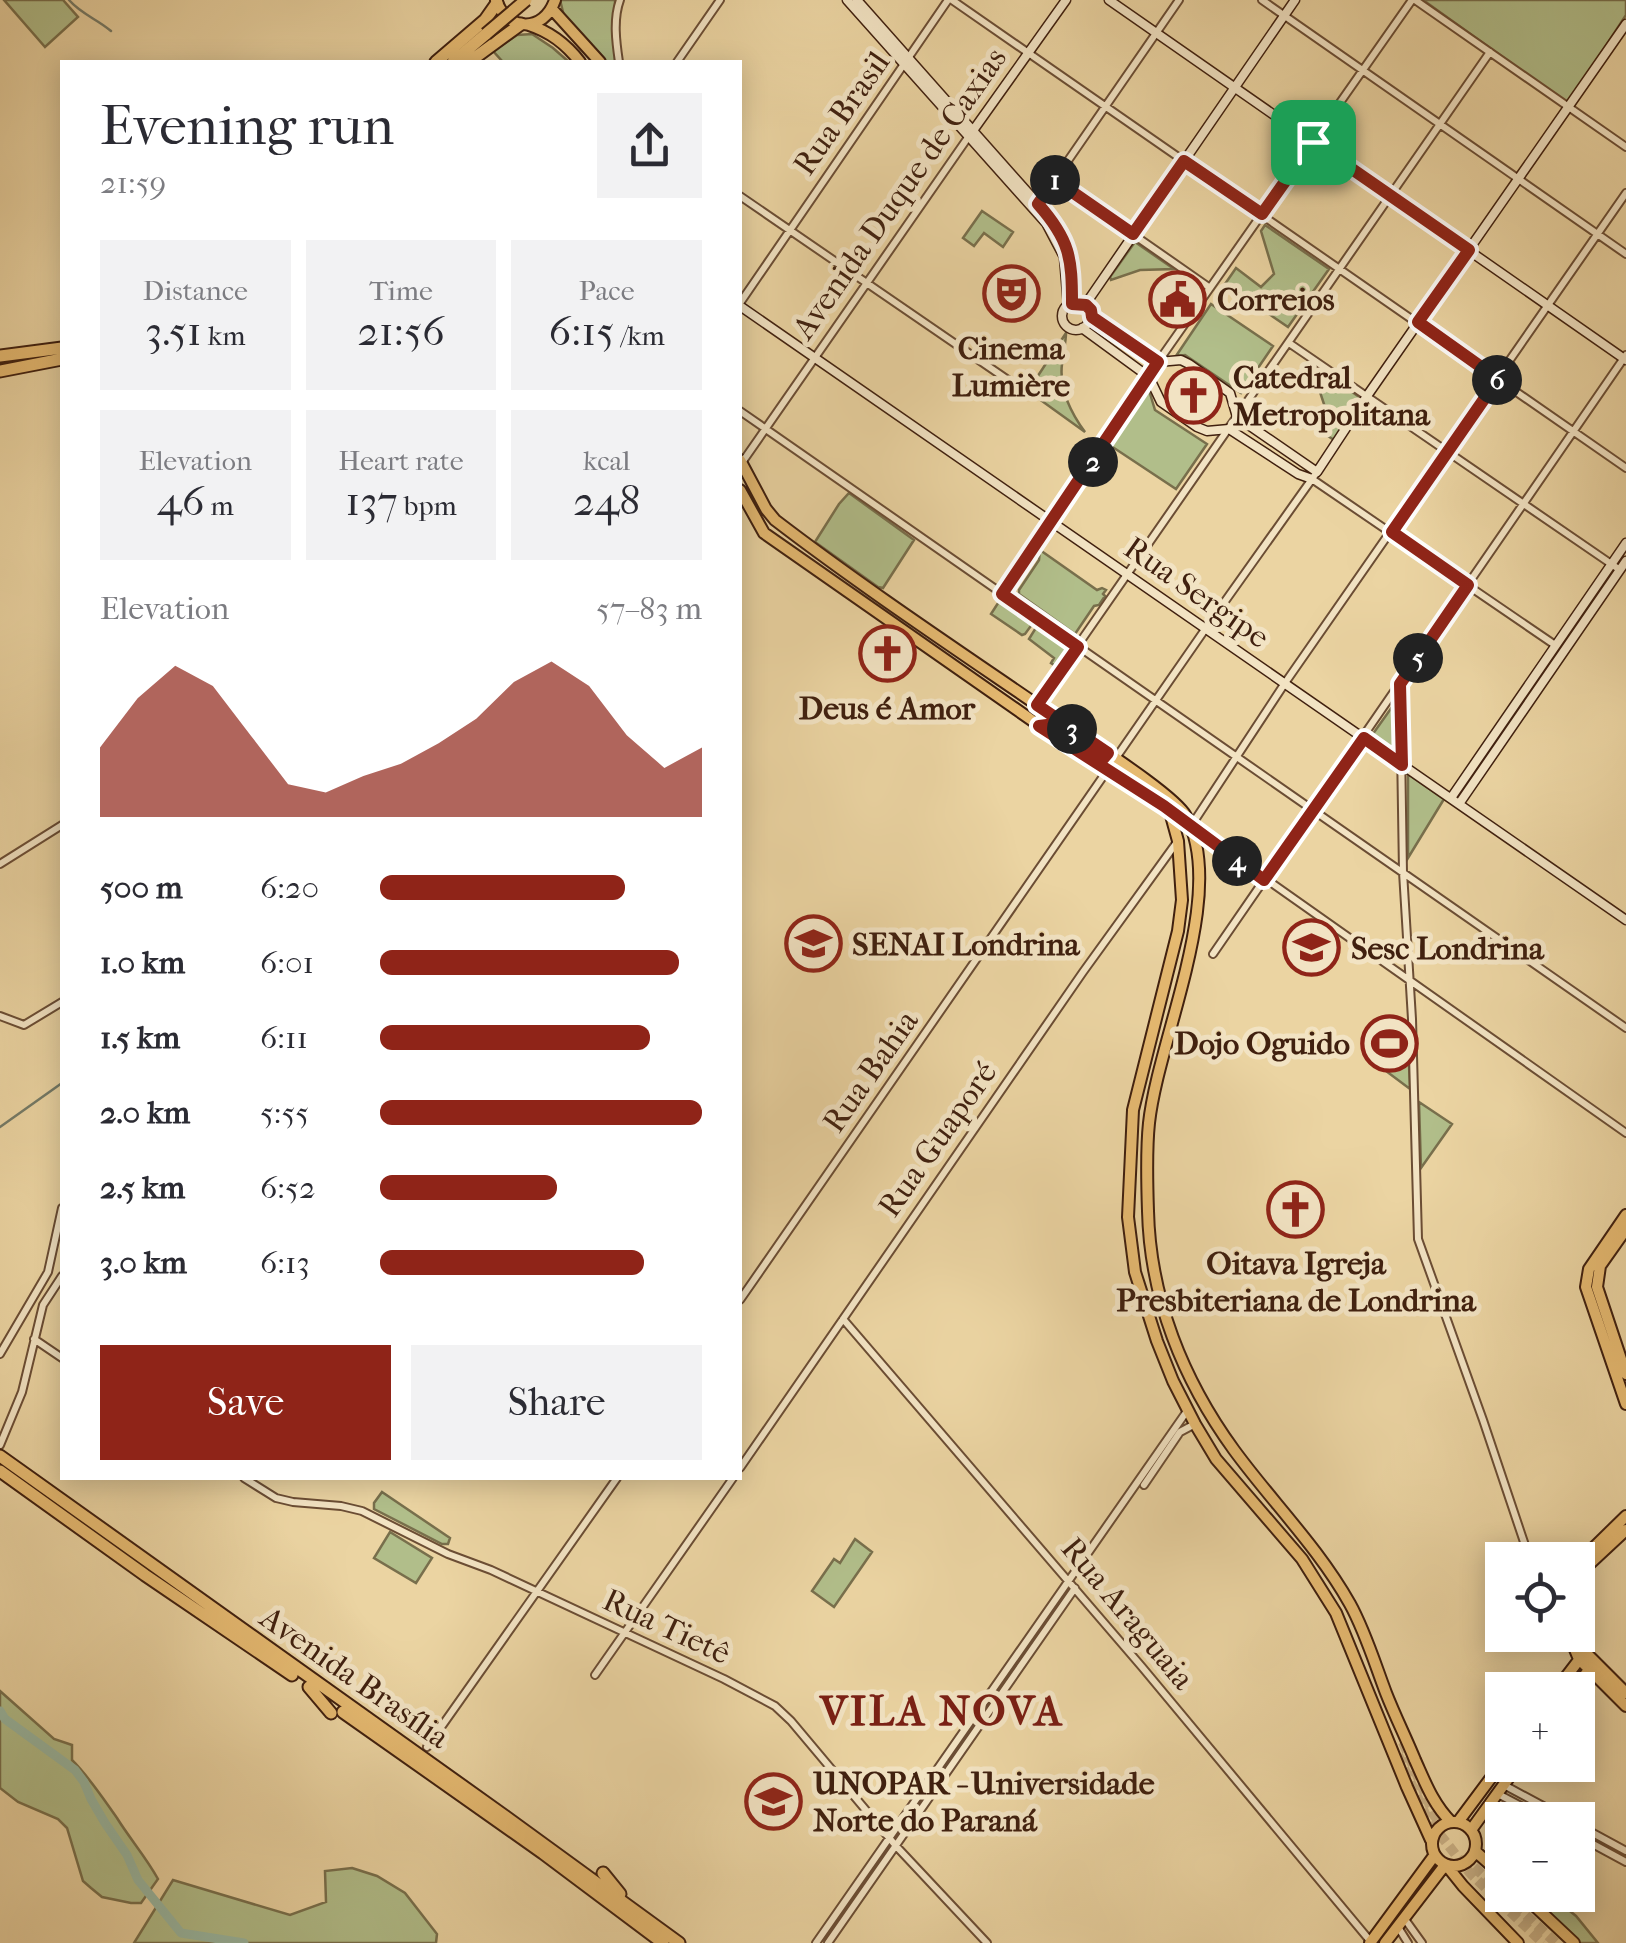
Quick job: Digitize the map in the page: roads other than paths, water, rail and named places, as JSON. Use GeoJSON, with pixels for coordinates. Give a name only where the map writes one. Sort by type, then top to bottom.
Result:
{"type":"FeatureCollection","features":[{"type":"Feature","properties":{"kind":"highway"},"geometry":{"type":"LineString","coordinates":[[455,60],[516,0]]}},
{"type":"Feature","properties":{"kind":"highway"},"geometry":{"type":"LineString","coordinates":[[442,60],[526,0]]}},
{"type":"Feature","properties":{"kind":"highway"},"geometry":{"type":"LineString","coordinates":[[441,60],[485,20],[496,1]]}},
{"type":"Feature","properties":{"kind":"highway"},"geometry":{"type":"LineString","coordinates":[[471,60],[524,24]]}},
{"type":"Feature","properties":{"kind":"highway"},"geometry":{"type":"LineString","coordinates":[[0,356],[60,348]]}},
{"type":"Feature","properties":{"kind":"highway"},"geometry":{"type":"LineString","coordinates":[[0,371],[60,359]]}},
{"type":"Feature","properties":{"kind":"highway","name":"Avenida Brasília"},"geometry":{"type":"LineString","coordinates":[[0,1456],[679,1943]]}},
{"type":"Feature","properties":{"kind":"highway"},"geometry":{"type":"LineString","coordinates":[[0,1471],[9,1486]]}},
{"type":"Feature","properties":{"kind":"highway","name":"Avenida Brasília"},"geometry":{"type":"LineString","coordinates":[[0,1471],[543,1853],[660,1943]]}},
{"type":"Feature","properties":{"kind":"highway"},"geometry":{"type":"LineString","coordinates":[[171,1602],[195,1608]]}},
{"type":"Feature","properties":{"kind":"highway"},"geometry":{"type":"LineString","coordinates":[[309,1687],[331,1713]]}},
{"type":"Feature","properties":{"kind":"highway"},"geometry":{"type":"LineString","coordinates":[[516,1846],[543,1853]]}},
{"type":"Feature","properties":{"kind":"highway"},"geometry":{"type":"LineString","coordinates":[[603,1873],[632,1909]]}},
{"type":"Feature","properties":{"kind":"main road"},"geometry":{"type":"LineString","coordinates":[[847,0],[870,20],[1056,226],[1073,276],[1070,305],[1061,314],[1062,324],[1070,329],[1089,323],[1091,310],[1085,304],[1070,305]]}},
{"type":"Feature","properties":{"kind":"main road"},"geometry":{"type":"LineString","coordinates":[[858,0],[870,20]]}},
{"type":"Feature","properties":{"kind":"main road","name":"Avenida Duque de Caxias"},"geometry":{"type":"LineString","coordinates":[[971,133],[1066,0]]}},
{"type":"Feature","properties":{"kind":"main road"},"geometry":{"type":"LineString","coordinates":[[1109,0],[1625,358]]}},
{"type":"Feature","properties":{"kind":"main road"},"geometry":{"type":"LineString","coordinates":[[1085,304],[1295,0]]}},
{"type":"Feature","properties":{"kind":"main road"},"geometry":{"type":"LineString","coordinates":[[496,1],[503,15],[544,30],[578,60]]}},
{"type":"Feature","properties":{"kind":"main road"},"geometry":{"type":"LineString","coordinates":[[524,24],[542,20],[553,5],[598,60]]}},
{"type":"Feature","properties":{"kind":"main road"},"geometry":{"type":"LineString","coordinates":[[1314,476],[1626,24]]}},
{"type":"Feature","properties":{"kind":"main road"},"geometry":{"type":"LineString","coordinates":[[971,133],[1054,234],[1064,257],[1070,305]]}},
{"type":"Feature","properties":{"kind":"main road","name":"Rua Sergipe"},"geometry":{"type":"LineString","coordinates":[[742,306],[1626,920]]}},
{"type":"Feature","properties":{"kind":"main road"},"geometry":{"type":"LineString","coordinates":[[1092,317],[1158,362],[1181,360],[1230,393],[1237,417],[1304,464],[1314,476]]}},
{"type":"Feature","properties":{"kind":"main road"},"geometry":{"type":"LineString","coordinates":[[1082,328],[1149,376],[1161,402],[1197,427],[1207,431],[1229,429],[1298,474],[1314,476]]}},
{"type":"Feature","properties":{"kind":"main road"},"geometry":{"type":"LineString","coordinates":[[1136,367],[1144,362],[1144,352]]}},
{"type":"Feature","properties":{"kind":"main road"},"geometry":{"type":"LineString","coordinates":[[1238,436],[1242,427],[1250,426]]}},
{"type":"Feature","properties":{"kind":"main road"},"geometry":{"type":"LineString","coordinates":[[1298,474],[1304,464]]}},
{"type":"Feature","properties":{"kind":"main road"},"geometry":{"type":"LineString","coordinates":[[742,466],[775,520],[1112,756],[1186,815],[1196,846],[1199,876],[1196,925],[1149,1122],[1148,1214],[1154,1270],[1182,1363],[1196,1393],[1232,1448],[1315,1549],[1352,1607],[1388,1700],[1438,1808],[1474,1836],[1475,1851],[1466,1863],[1446,1865]]}},
{"type":"Feature","properties":{"kind":"main road"},"geometry":{"type":"LineString","coordinates":[[742,494],[764,533],[1039,726],[1170,812],[1178,841],[1173,856],[1182,900],[1178,931],[1133,1110],[1128,1217],[1135,1272],[1149,1320],[1170,1373],[1216,1459],[1302,1560],[1336,1613],[1431,1840],[1434,1856],[1518,1943]]}},
{"type":"Feature","properties":{"kind":"main road"},"geometry":{"type":"LineString","coordinates":[[1468,781],[1615,567],[1626,543]]}},
{"type":"Feature","properties":{"kind":"main road"},"geometry":{"type":"LineString","coordinates":[[1455,801],[1555,644],[1615,567],[1626,561]]}},
{"type":"Feature","properties":{"kind":"main road"},"geometry":{"type":"LineString","coordinates":[[1039,726],[1047,725],[1097,760],[1112,756]]}},
{"type":"Feature","properties":{"kind":"main road"},"geometry":{"type":"LineString","coordinates":[[1626,1216],[1598,1270],[1601,1304],[1626,1374]]}},
{"type":"Feature","properties":{"kind":"main road"},"geometry":{"type":"LineString","coordinates":[[1626,1229],[1588,1272],[1586,1288],[1626,1404]]}},
{"type":"Feature","properties":{"kind":"main road"},"geometry":{"type":"LineString","coordinates":[[1595,1546],[1626,1516]]}},
{"type":"Feature","properties":{"kind":"main road"},"geometry":{"type":"LineString","coordinates":[[1595,1559],[1626,1530]]}},
{"type":"Feature","properties":{"kind":"main road"},"geometry":{"type":"LineString","coordinates":[[1580,1652],[1626,1706]]}},
{"type":"Feature","properties":{"kind":"main road"},"geometry":{"type":"LineString","coordinates":[[1569,1672],[1581,1652]]}},
{"type":"Feature","properties":{"kind":"main road"},"geometry":{"type":"LineString","coordinates":[[1587,1672],[1591,1666]]}},
{"type":"Feature","properties":{"kind":"main road"},"geometry":{"type":"LineString","coordinates":[[1591,1666],[1626,1694]]}},
{"type":"Feature","properties":{"kind":"main road"},"geometry":{"type":"LineString","coordinates":[[1431,1840],[1438,1828],[1454,1822],[1487,1782]]}},
{"type":"Feature","properties":{"kind":"main road"},"geometry":{"type":"LineString","coordinates":[[1471,1830],[1505,1782]]}},
{"type":"Feature","properties":{"kind":"main road"},"geometry":{"type":"LineString","coordinates":[[1475,1851],[1485,1860]]}},
{"type":"Feature","properties":{"kind":"main road"},"geometry":{"type":"LineString","coordinates":[[1370,1942],[1434,1856]]}},
{"type":"Feature","properties":{"kind":"main road"},"geometry":{"type":"LineString","coordinates":[[1386,1943],[1446,1865]]}},
{"type":"Feature","properties":{"kind":"main road"},"geometry":{"type":"LineString","coordinates":[[1542,1912],[1574,1943]]}},
{"type":"Feature","properties":{"kind":"street"},"geometry":{"type":"LineString","coordinates":[[677,60],[720,0]]}},
{"type":"Feature","properties":{"kind":"street"},"geometry":{"type":"LineString","coordinates":[[950,0],[1626,468]]}},
{"type":"Feature","properties":{"kind":"street","name":"Rua Brasil"},"geometry":{"type":"LineString","coordinates":[[742,302],[950,0]]}},
{"type":"Feature","properties":{"kind":"street"},"geometry":{"type":"LineString","coordinates":[[1038,204],[1179,0]]}},
{"type":"Feature","properties":{"kind":"street"},"geometry":{"type":"LineString","coordinates":[[1262,0],[1626,254]]}},
{"type":"Feature","properties":{"kind":"street"},"geometry":{"type":"LineString","coordinates":[[1002,594],[1158,362],[1413,0],[1626,147]]}},
{"type":"Feature","properties":{"kind":"street"},"geometry":{"type":"LineString","coordinates":[[618,1],[618,60]]}},
{"type":"Feature","properties":{"kind":"street"},"geometry":{"type":"LineString","coordinates":[[1037,705],[1490,52]]}},
{"type":"Feature","properties":{"kind":"street","name":"Avenida Duque de Caxias"},"geometry":{"type":"LineString","coordinates":[[742,460],[971,133]]}},
{"type":"Feature","properties":{"kind":"street"},"geometry":{"type":"LineString","coordinates":[[1055,180],[1210,288]]}},
{"type":"Feature","properties":{"kind":"street"},"geometry":{"type":"LineString","coordinates":[[1190,827],[1626,193]]}},
{"type":"Feature","properties":{"kind":"street"},"geometry":{"type":"LineString","coordinates":[[742,197],[1024,391]]}},
{"type":"Feature","properties":{"kind":"street"},"geometry":{"type":"LineString","coordinates":[[1289,342],[1615,567]]}},
{"type":"Feature","properties":{"kind":"street"},"geometry":{"type":"LineString","coordinates":[[1213,954],[1625,358]]}},
{"type":"Feature","properties":{"kind":"street"},"geometry":{"type":"LineString","coordinates":[[742,412],[1626,1028]]}},
{"type":"Feature","properties":{"kind":"street"},"geometry":{"type":"LineString","coordinates":[[1314,476],[1555,644]]}},
{"type":"Feature","properties":{"kind":"street","name":"Rua Bahia"},"geometry":{"type":"LineString","coordinates":[[742,1297],[1108,770],[1112,756],[1156,702],[1314,476]]}},
{"type":"Feature","properties":{"kind":"street"},"geometry":{"type":"LineString","coordinates":[[1400,684],[1403,872],[1418,1239],[1524,1542]]}},
{"type":"Feature","properties":{"kind":"street"},"geometry":{"type":"LineString","coordinates":[[1170,812],[1626,1133]]}},
{"type":"Feature","properties":{"kind":"street"},"geometry":{"type":"LineString","coordinates":[[0,864],[60,825]]}},
{"type":"Feature","properties":{"kind":"street","name":"Rua Guaporé"},"geometry":{"type":"LineString","coordinates":[[742,1465],[1083,972],[1173,856]]}},
{"type":"Feature","properties":{"kind":"street"},"geometry":{"type":"LineString","coordinates":[[0,1016],[24,1025],[60,1003]]}},
{"type":"Feature","properties":{"kind":"street"},"geometry":{"type":"LineString","coordinates":[[0,1354],[48,1272],[60,1217]]}},
{"type":"Feature","properties":{"kind":"street"},"geometry":{"type":"LineString","coordinates":[[48,1272],[60,1278]]}},
{"type":"Feature","properties":{"kind":"street"},"geometry":{"type":"LineString","coordinates":[[0,1445],[22,1390],[43,1306],[60,1280]]}},
{"type":"Feature","properties":{"kind":"street"},"geometry":{"type":"LineString","coordinates":[[31,1302],[43,1306]]}},
{"type":"Feature","properties":{"kind":"street","name":"Rua Araguaia"},"geometry":{"type":"LineString","coordinates":[[843,1319],[1075,1588],[1370,1942]]}},
{"type":"Feature","properties":{"kind":"street"},"geometry":{"type":"LineString","coordinates":[[34,1339],[60,1357]]}},
{"type":"Feature","properties":{"kind":"street"},"geometry":{"type":"LineString","coordinates":[[828,1943],[1188,1410]]}},
{"type":"Feature","properties":{"kind":"street"},"geometry":{"type":"LineString","coordinates":[[1144,1485],[1180,1432],[1196,1424]]}},
{"type":"Feature","properties":{"kind":"street","name":"Rua Tietê"},"geometry":{"type":"LineString","coordinates":[[247,1480],[276,1498],[362,1512],[724,1679],[774,1706],[987,1943]]}},
{"type":"Feature","properties":{"kind":"street"},"geometry":{"type":"LineString","coordinates":[[427,1747],[616,1480]]}},
{"type":"Feature","properties":{"kind":"street"},"geometry":{"type":"LineString","coordinates":[[595,1676],[732,1480]]}},
{"type":"Feature","properties":{"kind":"street"},"geometry":{"type":"LineString","coordinates":[[816,1943],[1075,1588]]}},
{"type":"Feature","properties":{"kind":"street"},"geometry":{"type":"LineString","coordinates":[[1500,1789],[1526,1802]]}},
{"type":"Feature","properties":{"kind":"street"},"geometry":{"type":"LineString","coordinates":[[1500,1789],[1520,1802]]}},
{"type":"Feature","properties":{"kind":"street"},"geometry":{"type":"LineString","coordinates":[[1595,1834],[1626,1850]]}},
{"type":"Feature","properties":{"kind":"street"},"geometry":{"type":"LineString","coordinates":[[1595,1845],[1626,1862]]}},
{"type":"Feature","properties":{"kind":"street"},"geometry":{"type":"LineString","coordinates":[[1401,1923],[1408,1943]]}},
{"type":"Feature","properties":{"kind":"street"},"geometry":{"type":"LineString","coordinates":[[1401,1923],[1422,1943]]}},
{"type":"Feature","properties":{"kind":"waterway"},"geometry":{"type":"LineString","coordinates":[[69,0],[111,31]]}},
{"type":"Feature","properties":{"kind":"waterway"},"geometry":{"type":"LineString","coordinates":[[0,1127],[60,1084]]}},
{"type":"Feature","properties":{"kind":"waterway"},"geometry":{"type":"LineString","coordinates":[[0,1711],[5,1719],[75,1770],[138,1880],[181,1933],[244,1943]]}},
{"type":"Feature","properties":{"kind":"tunnel"},"geometry":{"type":"LineString","coordinates":[[1403,1742],[1442,1826]]}},
{"type":"Feature","properties":{"kind":"tunnel"},"geometry":{"type":"LineString","coordinates":[[1398,1755],[1427,1818],[1470,1873],[1543,1943]]}},
{"type":"Feature","properties":{"kind":"tunnel"},"geometry":{"type":"LineString","coordinates":[[1474,1867],[1485,1877]]}},
{"type":"Feature","properties":{"kind":"tunnel"},"geometry":{"type":"LineString","coordinates":[[1522,1912],[1556,1943]]}},
{"type":"Feature","properties":{"kind":"place","name":"Cinema Lumière"},"geometry":{"type":"Point","coordinates":[1011,294]}},
{"type":"Feature","properties":{"kind":"place","name":"Correios"},"geometry":{"type":"Point","coordinates":[1178,299]}},
{"type":"Feature","properties":{"kind":"place","name":"Catedral Metropolitana"},"geometry":{"type":"Point","coordinates":[1194,395]}},
{"type":"Feature","properties":{"kind":"place","name":"Deus é Amor"},"geometry":{"type":"Point","coordinates":[887,654]}},
{"type":"Feature","properties":{"kind":"place","name":"SENAI Londrina"},"geometry":{"type":"Point","coordinates":[813,944]}},
{"type":"Feature","properties":{"kind":"place","name":"Sesc Londrina"},"geometry":{"type":"Point","coordinates":[1312,948]}},
{"type":"Feature","properties":{"kind":"place","name":"Dojo Oguido"},"geometry":{"type":"Point","coordinates":[1389,1043]}},
{"type":"Feature","properties":{"kind":"place","name":"Oitava Igreja Presbiteriana de Londrina"},"geometry":{"type":"Point","coordinates":[1296,1209]}},
{"type":"Feature","properties":{"kind":"place","name":"UNOPAR - Universidade Norte do Paraná"},"geometry":{"type":"Point","coordinates":[774,1801]}},
{"type":"Feature","properties":{"kind":"district","name":"VILA NOVA"},"geometry":{"type":"Point","coordinates":[942,1710]}}]}
